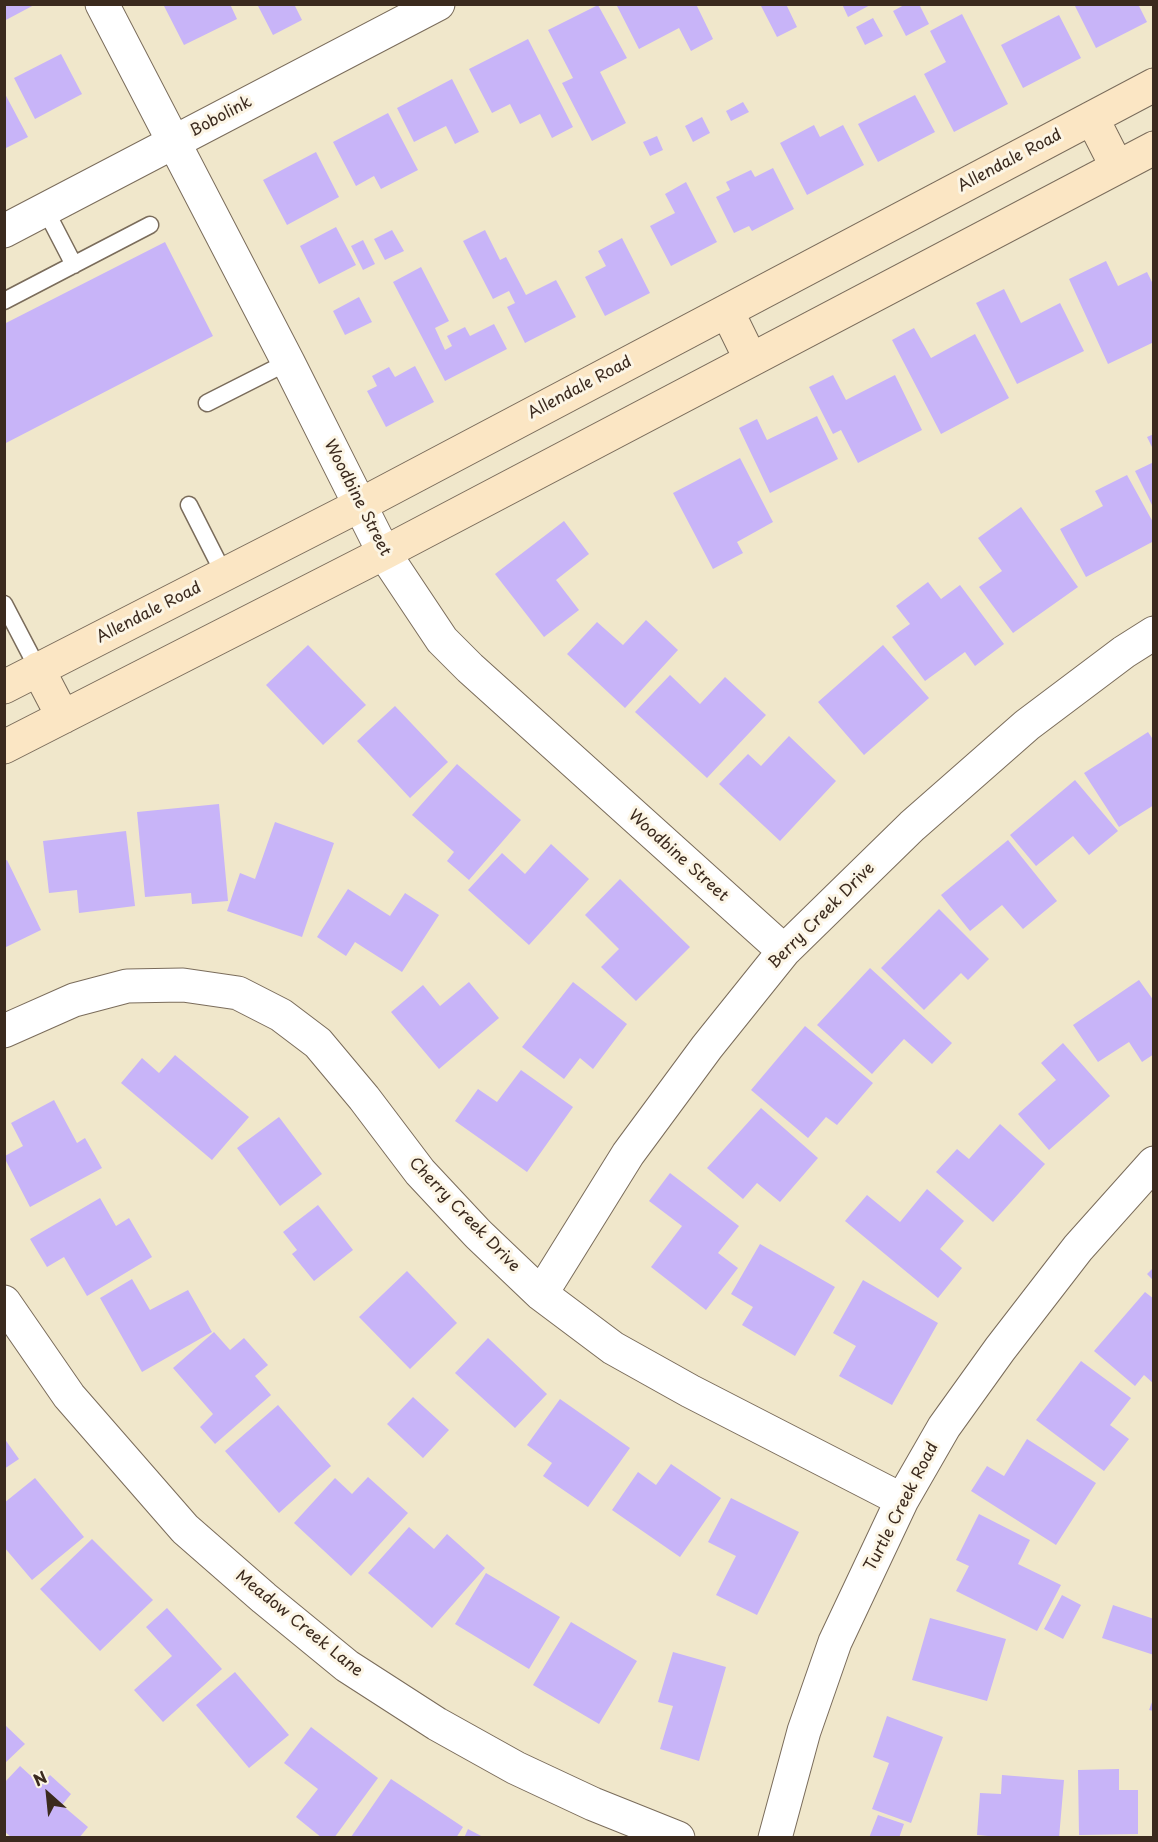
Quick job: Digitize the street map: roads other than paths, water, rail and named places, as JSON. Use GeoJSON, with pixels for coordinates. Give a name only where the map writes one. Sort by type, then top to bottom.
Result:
{"type":"FeatureCollection","features":[{"type":"Feature","properties":{"kind":"main road","name":"Allendale Road"},"geometry":{"type":"LineString","coordinates":[[4,687],[360,505],[1154,85]]}},
{"type":"Feature","properties":{"kind":"main road"},"geometry":{"type":"LineString","coordinates":[[1092,118],[1117,167]]}},
{"type":"Feature","properties":{"kind":"main road"},"geometry":{"type":"LineString","coordinates":[[4,747],[384,553],[1154,148]]}},
{"type":"Feature","properties":{"kind":"main road"},"geometry":{"type":"LineString","coordinates":[[727,311],[751,360]]}},
{"type":"Feature","properties":{"kind":"main road"},"geometry":{"type":"LineString","coordinates":[[38,669],[63,717]]}},
{"type":"Feature","properties":{"kind":"street","name":"Woodbine Street"},"geometry":{"type":"LineString","coordinates":[[102,4],[288,362],[384,553],[442,640],[470,668],[784,951]]}},
{"type":"Feature","properties":{"kind":"street","name":"Bobolink"},"geometry":{"type":"LineString","coordinates":[[4,231],[438,4]]}},
{"type":"Feature","properties":{"kind":"street","name":"Berry Creek Drive"},"geometry":{"type":"LineString","coordinates":[[541,1294],[628,1154],[707,1047],[784,951],[912,826],[1027,725],[1124,652],[1154,633]]}},
{"type":"Feature","properties":{"kind":"street","name":"Cherry Creek Drive"},"geometry":{"type":"LineString","coordinates":[[4,1031],[74,1000],[127,986],[183,985],[238,993],[281,1015],[318,1043],[364,1098],[420,1172],[478,1234],[541,1294],[613,1348],[690,1391],[902,1500]]}},
{"type":"Feature","properties":{"kind":"street","name":"Turtle Creek Road"},"geometry":{"type":"LineString","coordinates":[[775,1838],[804,1731],[836,1642],[902,1500],[944,1427],[1000,1349],[1078,1248],[1154,1163]]}},
{"type":"Feature","properties":{"kind":"street","name":"Meadow Creek Lane"},"geometry":{"type":"LineString","coordinates":[[4,1302],[69,1396],[185,1529],[347,1666],[437,1724],[516,1768],[593,1804],[678,1838]]}},
{"type":"Feature","properties":{"kind":"lane"},"geometry":{"type":"LineString","coordinates":[[45,209],[74,265]]}},
{"type":"Feature","properties":{"kind":"lane"},"geometry":{"type":"LineString","coordinates":[[4,301],[150,225]]}},
{"type":"Feature","properties":{"kind":"lane"},"geometry":{"type":"LineString","coordinates":[[207,404],[288,362]]}},
{"type":"Feature","properties":{"kind":"lane"},"geometry":{"type":"LineString","coordinates":[[189,505],[224,574]]}},
{"type":"Feature","properties":{"kind":"lane"},"geometry":{"type":"LineString","coordinates":[[4,604],[38,669]]}}]}
